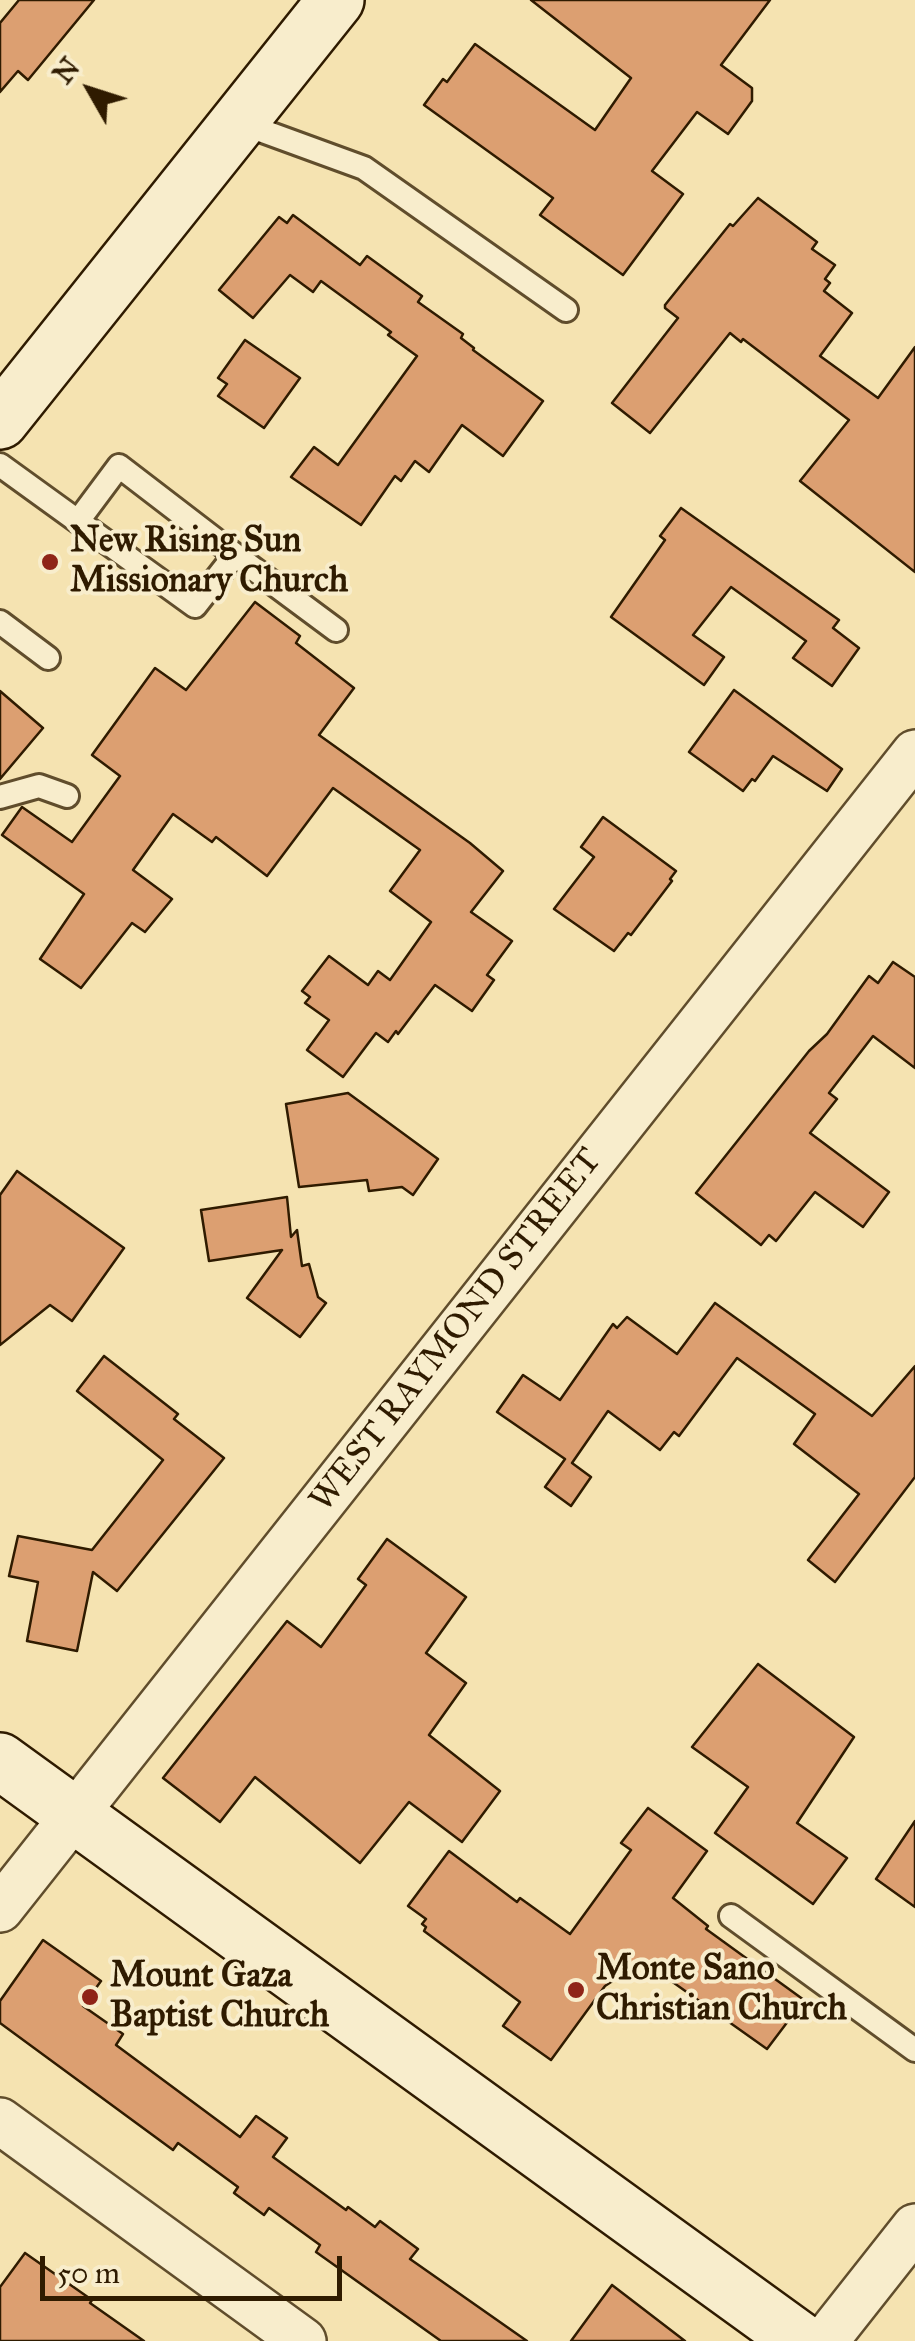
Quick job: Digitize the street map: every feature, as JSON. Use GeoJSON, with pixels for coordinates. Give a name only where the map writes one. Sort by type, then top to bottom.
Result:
{"type":"FeatureCollection","features":[{"type":"Feature","properties":{"kind":"main road"},"geometry":{"type":"LineString","coordinates":[[0,421],[336,0]]}},
{"type":"Feature","properties":{"kind":"main road"},"geometry":{"type":"LineString","coordinates":[[0,1762],[802,2341]]}},
{"type":"Feature","properties":{"kind":"street","name":"WEST RAYMOND STREET"},"geometry":{"type":"LineString","coordinates":[[0,1909],[915,754]]}},
{"type":"Feature","properties":{"kind":"street"},"geometry":{"type":"LineString","coordinates":[[0,2121],[303,2341]]}},
{"type":"Feature","properties":{"kind":"street"},"geometry":{"type":"LineString","coordinates":[[825,2341],[915,2228]]}},
{"type":"Feature","properties":{"kind":"lane"},"geometry":{"type":"LineString","coordinates":[[238,122],[364,168],[566,310]]}},
{"type":"Feature","properties":{"kind":"lane"},"geometry":{"type":"LineString","coordinates":[[0,465],[195,606],[235,555]]}},
{"type":"Feature","properties":{"kind":"lane"},"geometry":{"type":"LineString","coordinates":[[78,522],[119,466],[336,630]]}},
{"type":"Feature","properties":{"kind":"lane"},"geometry":{"type":"LineString","coordinates":[[0,622],[48,658]]}},
{"type":"Feature","properties":{"kind":"lane"},"geometry":{"type":"LineString","coordinates":[[0,797],[39,786],[67,796]]}},
{"type":"Feature","properties":{"kind":"lane"},"geometry":{"type":"LineString","coordinates":[[732,1916],[915,2050]]}},
{"type":"Feature","properties":{"kind":"building"},"geometry":{"type":"Polygon","coordinates":[[[19,0],[94,0],[28,80],[18,71],[0,92],[0,23],[19,0]]]}},
{"type":"Feature","properties":{"kind":"building"},"geometry":{"type":"Polygon","coordinates":[[[531,0],[770,0],[721,65],[752,88],[752,101],[728,134],[697,112],[652,171],[683,194],[623,275],[540,215],[553,198],[424,105],[475,44],[595,130],[631,78],[531,0]]]}},
{"type":"Feature","properties":{"kind":"building"},"geometry":{"type":"Polygon","coordinates":[[[758,198],[817,242],[812,249],[835,265],[825,279],[830,283],[824,291],[852,313],[820,356],[878,398],[915,347],[915,572],[800,481],[849,420],[743,339],[741,342],[730,333],[650,433],[612,403],[678,318],[665,305],[730,224],[733,226],[758,198]]]}},
{"type":"Feature","properties":{"kind":"building"},"geometry":{"type":"Polygon","coordinates":[[[293,215],[360,265],[367,256],[422,296],[418,302],[463,334],[461,338],[473,350],[543,401],[503,456],[462,425],[429,472],[415,461],[401,481],[395,476],[361,525],[291,477],[314,447],[338,465],[417,356],[321,281],[313,292],[290,275],[253,318],[219,290],[279,217],[287,223],[293,215]]]}},
{"type":"Feature","properties":{"kind":"building"},"geometry":{"type":"Polygon","coordinates":[[[245,340],[300,378],[264,428],[218,396],[227,384],[218,378],[245,340]]]}},
{"type":"Feature","properties":{"kind":"building"},"geometry":{"type":"Polygon","coordinates":[[[681,508],[839,620],[833,628],[859,648],[832,686],[793,658],[806,641],[731,587],[693,635],[724,657],[704,685],[611,617],[665,540],[660,536],[681,508]]]}},
{"type":"Feature","properties":{"kind":"building"},"geometry":{"type":"Polygon","coordinates":[[[255,602],[300,636],[296,643],[354,688],[319,735],[503,871],[471,912],[512,941],[487,975],[494,980],[472,1011],[435,985],[398,1034],[396,1031],[388,1042],[376,1033],[343,1077],[307,1050],[329,1020],[305,1003],[310,997],[302,991],[329,956],[368,985],[378,971],[390,980],[431,922],[390,891],[420,850],[333,788],[267,876],[216,837],[212,842],[173,814],[133,870],[172,899],[145,932],[132,923],[81,988],[40,959],[84,894],[2,835],[22,807],[72,842],[120,776],[92,755],[155,668],[186,690],[255,602]]]}},
{"type":"Feature","properties":{"kind":"building"},"geometry":{"type":"Polygon","coordinates":[[[734,690],[842,769],[827,791],[773,756],[743,791],[689,752],[734,690]]]}},
{"type":"Feature","properties":{"kind":"building"},"geometry":{"type":"Polygon","coordinates":[[[0,691],[43,728],[0,779],[0,691]]]}},
{"type":"Feature","properties":{"kind":"building"},"geometry":{"type":"Polygon","coordinates":[[[603,817],[676,871],[631,935],[628,933],[614,951],[554,909],[594,857],[581,847],[603,817]]]}},
{"type":"Feature","properties":{"kind":"building"},"geometry":{"type":"Polygon","coordinates":[[[893,962],[915,977],[915,1068],[873,1036],[829,1093],[837,1099],[810,1133],[889,1192],[863,1227],[815,1192],[776,1241],[769,1235],[761,1245],[696,1193],[809,1051],[827,1034],[869,976],[878,983],[893,962]]]}},
{"type":"Feature","properties":{"kind":"building"},"geometry":{"type":"Polygon","coordinates":[[[348,1093],[438,1159],[413,1195],[402,1187],[369,1191],[367,1180],[299,1187],[286,1104],[348,1093]]]}},
{"type":"Feature","properties":{"kind":"building"},"geometry":{"type":"Polygon","coordinates":[[[17,1171],[124,1248],[72,1321],[50,1305],[0,1345],[0,1195],[17,1171]]]}},
{"type":"Feature","properties":{"kind":"building"},"geometry":{"type":"Polygon","coordinates":[[[287,1197],[291,1237],[297,1230],[302,1266],[309,1264],[318,1297],[326,1303],[300,1337],[247,1298],[282,1250],[209,1261],[201,1210],[287,1197]]]}},
{"type":"Feature","properties":{"kind":"building"},"geometry":{"type":"Polygon","coordinates":[[[715,1303],[872,1416],[915,1366],[915,1477],[835,1582],[808,1560],[859,1494],[794,1444],[815,1414],[737,1358],[679,1436],[674,1432],[660,1450],[608,1411],[572,1463],[591,1477],[571,1506],[545,1487],[565,1459],[497,1412],[523,1375],[560,1400],[613,1324],[617,1328],[627,1317],[677,1354],[715,1303]]]}},
{"type":"Feature","properties":{"kind":"building"},"geometry":{"type":"Polygon","coordinates":[[[104,1356],[178,1414],[174,1419],[224,1458],[117,1591],[93,1572],[77,1651],[27,1641],[38,1582],[9,1576],[18,1536],[92,1550],[163,1460],[77,1391],[104,1356]]]}},
{"type":"Feature","properties":{"kind":"building"},"geometry":{"type":"Polygon","coordinates":[[[387,1539],[466,1597],[426,1653],[466,1683],[429,1735],[500,1791],[462,1842],[409,1802],[360,1863],[255,1777],[220,1822],[163,1778],[287,1621],[321,1647],[366,1585],[358,1579],[387,1539]]]}},
{"type":"Feature","properties":{"kind":"building"},"geometry":{"type":"Polygon","coordinates":[[[758,1664],[854,1737],[797,1823],[847,1858],[813,1904],[715,1833],[748,1787],[692,1747],[758,1664]]]}},
{"type":"Feature","properties":{"kind":"building"},"geometry":{"type":"Polygon","coordinates":[[[648,1808],[707,1851],[673,1898],[708,1926],[706,1929],[804,2000],[767,2049],[643,1961],[605,1986],[551,2060],[503,2026],[520,2002],[424,1931],[426,1927],[422,1924],[426,1919],[408,1906],[449,1851],[517,1902],[520,1898],[570,1934],[631,1850],[621,1843],[648,1808]]]}},
{"type":"Feature","properties":{"kind":"building"},"geometry":{"type":"Polygon","coordinates":[[[915,1821],[915,1907],[876,1879],[915,1821]]]}},
{"type":"Feature","properties":{"kind":"building"},"geometry":{"type":"Polygon","coordinates":[[[43,1940],[101,1981],[83,2006],[123,2034],[116,2045],[240,2137],[256,2116],[287,2138],[273,2157],[346,2210],[348,2207],[375,2227],[380,2221],[418,2249],[410,2259],[527,2341],[441,2341],[316,2252],[320,2245],[269,2208],[264,2215],[234,2193],[238,2187],[178,2143],[173,2150],[0,2023],[0,2001],[43,1940]]]}},
{"type":"Feature","properties":{"kind":"building"},"geometry":{"type":"Polygon","coordinates":[[[25,2253],[144,2341],[0,2341],[0,2287],[25,2253]]]}},
{"type":"Feature","properties":{"kind":"building"},"geometry":{"type":"Polygon","coordinates":[[[612,2285],[685,2341],[571,2341],[612,2285]]]}},
{"type":"Feature","properties":{"kind":"place","name":"New Rising Sun Missionary Church"},"geometry":{"type":"Point","coordinates":[50,562]}},
{"type":"Feature","properties":{"kind":"place","name":"Monte Sano Christian Church"},"geometry":{"type":"Point","coordinates":[576,1990]}},
{"type":"Feature","properties":{"kind":"place","name":"Mount Gaza Baptist Church"},"geometry":{"type":"Point","coordinates":[90,1997]}}]}
